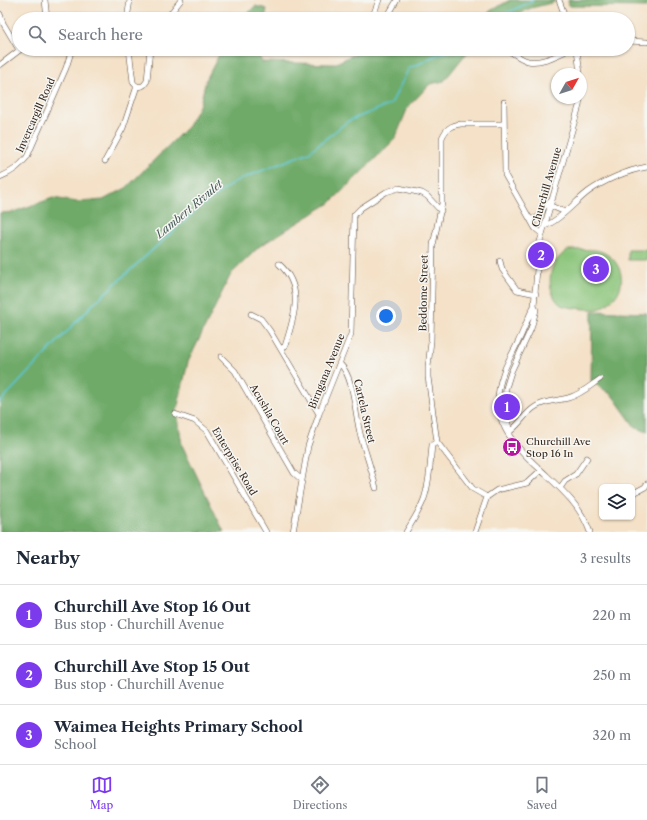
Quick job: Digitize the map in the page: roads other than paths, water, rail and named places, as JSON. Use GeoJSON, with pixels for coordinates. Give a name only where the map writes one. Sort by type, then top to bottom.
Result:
{"type":"FeatureCollection","features":[{"type":"Feature","properties":{"kind":"street"},"geometry":{"type":"LineString","coordinates":[[45,0],[46,12]]}},
{"type":"Feature","properties":{"kind":"street"},"geometry":{"type":"LineString","coordinates":[[128,12],[130,0]]}},
{"type":"Feature","properties":{"kind":"street"},"geometry":{"type":"LineString","coordinates":[[172,12],[181,0]]}},
{"type":"Feature","properties":{"kind":"street"},"geometry":{"type":"LineString","coordinates":[[374,12],[379,0]]}},
{"type":"Feature","properties":{"kind":"street"},"geometry":{"type":"LineString","coordinates":[[390,12],[398,0]]}},
{"type":"Feature","properties":{"kind":"street"},"geometry":{"type":"LineString","coordinates":[[559,0],[563,12]]}},
{"type":"Feature","properties":{"kind":"street"},"geometry":{"type":"LineString","coordinates":[[0,14],[3,23],[12,37]]}},
{"type":"Feature","properties":{"kind":"street"},"geometry":{"type":"LineString","coordinates":[[635,41],[647,42]]}},
{"type":"Feature","properties":{"kind":"street"},"geometry":{"type":"LineString","coordinates":[[0,65],[12,56]]}},
{"type":"Feature","properties":{"kind":"street","name":"Invercargill Road"},"geometry":{"type":"LineString","coordinates":[[0,177],[13,171],[22,164],[27,157],[70,56]]}},
{"type":"Feature","properties":{"kind":"street"},"geometry":{"type":"LineString","coordinates":[[130,56],[132,79],[134,84],[137,86],[143,86],[147,81],[149,56]]}},
{"type":"Feature","properties":{"kind":"street"},"geometry":{"type":"LineString","coordinates":[[519,56],[532,61],[555,56]]}},
{"type":"Feature","properties":{"kind":"street"},"geometry":{"type":"LineString","coordinates":[[578,56],[579,68]]}},
{"type":"Feature","properties":{"kind":"street"},"geometry":{"type":"LineString","coordinates":[[105,161],[123,128],[137,86]]}},
{"type":"Feature","properties":{"kind":"street"},"geometry":{"type":"LineString","coordinates":[[504,102],[505,175],[535,228],[542,234]]}},
{"type":"Feature","properties":{"kind":"street","name":"Churchill Avenue"},"geometry":{"type":"LineString","coordinates":[[579,104],[538,249],[534,306],[526,326],[504,370],[499,388],[498,401],[501,421],[505,429],[520,450],[560,488],[578,508],[590,532]]}},
{"type":"Feature","properties":{"kind":"street","name":"Beddome Street"},"geometry":{"type":"LineString","coordinates":[[437,442],[428,367],[431,341],[433,245],[442,203],[442,138],[445,132],[454,125],[504,124]]}},
{"type":"Feature","properties":{"kind":"street"},"geometry":{"type":"LineString","coordinates":[[544,226],[554,222],[599,185],[614,178],[647,167]]}},
{"type":"Feature","properties":{"kind":"street","name":"Birngana Avenue"},"geometry":{"type":"LineString","coordinates":[[293,532],[308,446],[319,414],[350,340],[352,328],[354,215],[361,208],[386,192],[398,188],[422,193],[427,196],[441,211]]}},
{"type":"Feature","properties":{"kind":"street"},"geometry":{"type":"LineString","coordinates":[[530,218],[534,219],[540,216],[546,205],[553,198]]}},
{"type":"Feature","properties":{"kind":"street"},"geometry":{"type":"LineString","coordinates":[[551,206],[565,212]]}},
{"type":"Feature","properties":{"kind":"street"},"geometry":{"type":"LineString","coordinates":[[500,261],[502,269],[517,290],[536,294]]}},
{"type":"Feature","properties":{"kind":"street"},"geometry":{"type":"LineString","coordinates":[[279,264],[289,273],[295,292],[294,316],[285,346],[281,349]]}},
{"type":"Feature","properties":{"kind":"street"},"geometry":{"type":"LineString","coordinates":[[251,314],[265,323],[319,414]]}},
{"type":"Feature","properties":{"kind":"street","name":"Acushla Court"},"geometry":{"type":"LineString","coordinates":[[221,357],[235,371],[294,473],[302,480]]}},
{"type":"Feature","properties":{"kind":"street","name":"Cartela Street"},"geometry":{"type":"LineString","coordinates":[[340,364],[346,370],[354,397],[361,436],[376,488]]}},
{"type":"Feature","properties":{"kind":"street"},"geometry":{"type":"LineString","coordinates":[[508,433],[535,407],[582,393],[600,379]]}},
{"type":"Feature","properties":{"kind":"street","name":"Enterprise Road"},"geometry":{"type":"LineString","coordinates":[[175,414],[195,421],[207,431],[266,532]]}},
{"type":"Feature","properties":{"kind":"street"},"geometry":{"type":"LineString","coordinates":[[406,532],[418,513],[424,499],[428,485],[432,445],[437,442],[473,489],[487,497]]}},
{"type":"Feature","properties":{"kind":"street"},"geometry":{"type":"LineString","coordinates":[[560,488],[565,481],[576,474],[587,458]]}},
{"type":"Feature","properties":{"kind":"street"},"geometry":{"type":"LineString","coordinates":[[475,532],[487,497],[497,490],[527,483],[541,470]]}},
{"type":"Feature","properties":{"kind":"street"},"geometry":{"type":"LineString","coordinates":[[635,492],[645,487],[647,484]]}},
{"type":"Feature","properties":{"kind":"waterway","name":"Lambert Rivulet"},"geometry":{"type":"LineString","coordinates":[[509,12],[533,0]]}},
{"type":"Feature","properties":{"kind":"waterway","name":"Lambert Rivulet"},"geometry":{"type":"LineString","coordinates":[[0,402],[95,302],[200,207],[236,181],[309,152],[348,121],[391,104],[409,68],[435,56]]}},
{"type":"Feature","properties":{"kind":"place","name":"Churchill Ave Stop 15 Out"},"geometry":{"type":"Point","coordinates":[541,255]}},
{"type":"Feature","properties":{"kind":"place","name":"Waimea Heights Primary School"},"geometry":{"type":"Point","coordinates":[596,269]}},
{"type":"Feature","properties":{"kind":"place","name":"Churchill Ave Stop 16 Out"},"geometry":{"type":"Point","coordinates":[507,407]}},
{"type":"Feature","properties":{"kind":"place","name":"Churchill Ave Stop 16 In"},"geometry":{"type":"Point","coordinates":[512,447]}}]}
